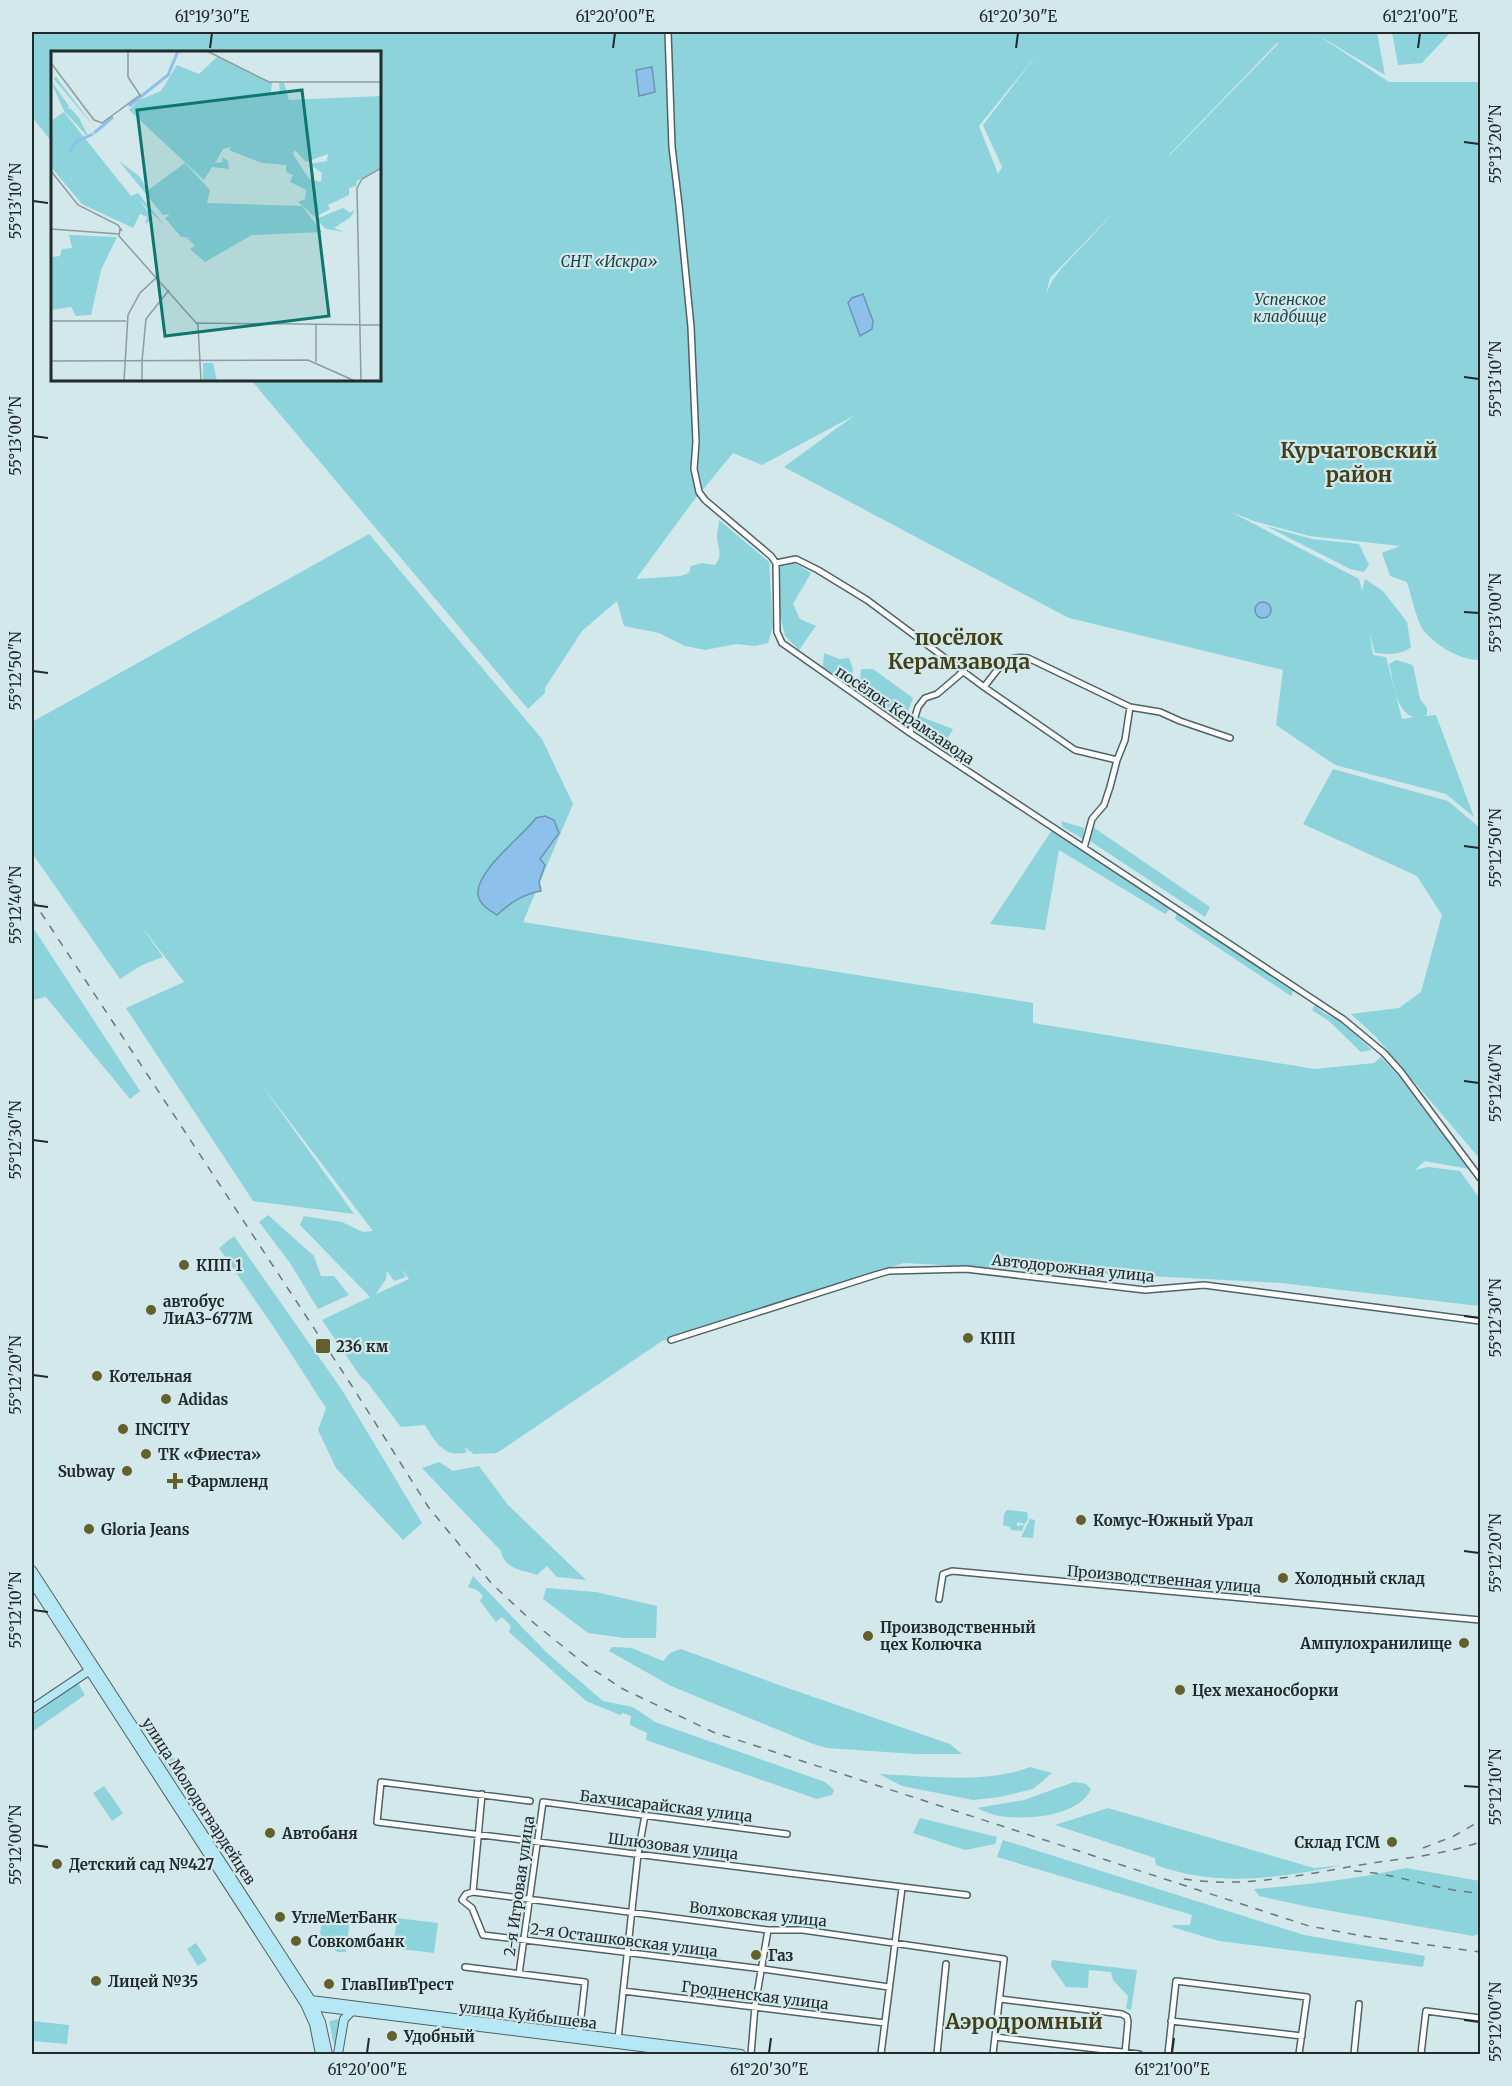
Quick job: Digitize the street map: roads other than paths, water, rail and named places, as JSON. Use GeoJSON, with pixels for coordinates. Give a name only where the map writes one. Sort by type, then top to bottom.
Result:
{"type":"FeatureCollection","features":[{"type":"Feature","properties":{"kind":"main road","name":"улица Молодогвардейцев"},"geometry":{"type":"LineString","coordinates":[[32,1570],[107,1692],[311,2004],[325,2034],[328,2055]]}},
{"type":"Feature","properties":{"kind":"main road","name":"улица Молодогвардейцев"},"geometry":{"type":"LineString","coordinates":[[32,1582],[92,1668]]}},
{"type":"Feature","properties":{"kind":"main road"},"geometry":{"type":"LineString","coordinates":[[32,1709],[92,1668]]}},
{"type":"Feature","properties":{"kind":"main road","name":"улица Молодогвардейцев"},"geometry":{"type":"LineString","coordinates":[[311,2004],[320,2055]]}},
{"type":"Feature","properties":{"kind":"main road","name":"улица Куйбышева"},"geometry":{"type":"LineString","coordinates":[[311,2004],[350,2013],[431,2019]]}},
{"type":"Feature","properties":{"kind":"main road","name":"улица Куйбышева"},"geometry":{"type":"LineString","coordinates":[[311,2004],[741,2055]]}},
{"type":"Feature","properties":{"kind":"main road"},"geometry":{"type":"LineString","coordinates":[[338,2055],[344,2019],[350,2013]]}},
{"type":"Feature","properties":{"kind":"main road","name":"улица Куйбышева"},"geometry":{"type":"LineString","coordinates":[[485,2026],[579,2035],[697,2055]]}},
{"type":"Feature","properties":{"kind":"street"},"geometry":{"type":"LineString","coordinates":[[668,32],[672,147],[689,302],[696,442],[694,469],[699,492],[705,500],[771,556],[776,563],[796,559],[818,570],[867,600],[984,687],[1075,750],[1117,760]]}},
{"type":"Feature","properties":{"kind":"street","name":"посёлок Керамзавода"},"geometry":{"type":"LineString","coordinates":[[776,563],[777,632],[782,643],[910,733],[1084,848]]}},
{"type":"Feature","properties":{"kind":"street"},"geometry":{"type":"LineString","coordinates":[[984,687],[1008,659],[1018,656],[1028,658],[1130,706],[1160,712],[1230,738]]}},
{"type":"Feature","properties":{"kind":"street"},"geometry":{"type":"LineString","coordinates":[[910,733],[918,707],[925,698],[937,694],[964,671]]}},
{"type":"Feature","properties":{"kind":"street"},"geometry":{"type":"LineString","coordinates":[[1130,706],[1125,740],[1104,806],[1092,819],[1084,848],[1343,1019],[1384,1053],[1401,1072],[1480,1178]]}},
{"type":"Feature","properties":{"kind":"street","name":"Автодорожная улица"},"geometry":{"type":"LineString","coordinates":[[671,1340],[874,1275],[906,1270],[966,1269],[1145,1290],[1204,1285],[1480,1320]]}},
{"type":"Feature","properties":{"kind":"street","name":"Производственная улица"},"geometry":{"type":"LineString","coordinates":[[939,1599],[943,1574],[952,1571],[1480,1620]]}},
{"type":"Feature","properties":{"kind":"street","name":"Шлюзовая улица"},"geometry":{"type":"LineString","coordinates":[[482,1794],[381,1782],[377,1822],[967,1895]]}},
{"type":"Feature","properties":{"kind":"street"},"geometry":{"type":"LineString","coordinates":[[473,1892],[482,1794],[530,1801]]}},
{"type":"Feature","properties":{"kind":"street","name":"Бахчисарайская улица"},"geometry":{"type":"LineString","coordinates":[[543,1802],[787,1834]]}},
{"type":"Feature","properties":{"kind":"street","name":"2-я Игровая улица"},"geometry":{"type":"LineString","coordinates":[[519,1974],[543,1802]]}},
{"type":"Feature","properties":{"kind":"street"},"geometry":{"type":"LineString","coordinates":[[617,2042],[638,1854],[645,1815]]}},
{"type":"Feature","properties":{"kind":"street"},"geometry":{"type":"LineString","coordinates":[[881,2055],[902,1888]]}},
{"type":"Feature","properties":{"kind":"street","name":"Волховская улица"},"geometry":{"type":"LineString","coordinates":[[473,1892],[768,1930],[803,1930],[1005,1959],[1000,1999]]}},
{"type":"Feature","properties":{"kind":"street","name":"2-я Осташковская улица"},"geometry":{"type":"LineString","coordinates":[[473,1892],[466,1894],[462,1900],[472,1908],[483,1935],[763,1969],[889,1987]]}},
{"type":"Feature","properties":{"kind":"street"},"geometry":{"type":"LineString","coordinates":[[751,2055],[755,2006],[768,1930]]}},
{"type":"Feature","properties":{"kind":"street"},"geometry":{"type":"LineString","coordinates":[[937,2055],[946,1965]]}},
{"type":"Feature","properties":{"kind":"street"},"geometry":{"type":"LineString","coordinates":[[465,1967],[585,1982],[579,2035]]}},
{"type":"Feature","properties":{"kind":"street"},"geometry":{"type":"LineString","coordinates":[[1168,2055],[1176,1981],[1307,1997],[1299,2055]]}},
{"type":"Feature","properties":{"kind":"street","name":"Гродненская улица"},"geometry":{"type":"LineString","coordinates":[[623,1991],[885,2023]]}},
{"type":"Feature","properties":{"kind":"street"},"geometry":{"type":"LineString","coordinates":[[993,2055],[1000,1999],[1122,2014],[1127,2017],[1128,2022],[1125,2053]]}},
{"type":"Feature","properties":{"kind":"street"},"geometry":{"type":"LineString","coordinates":[[1354,2055],[1359,2004]]}},
{"type":"Feature","properties":{"kind":"street"},"geometry":{"type":"LineString","coordinates":[[1421,2055],[1426,2011],[1480,2018]]}},
{"type":"Feature","properties":{"kind":"street"},"geometry":{"type":"LineString","coordinates":[[1171,2021],[1302,2036]]}},
{"type":"Feature","properties":{"kind":"street"},"geometry":{"type":"LineString","coordinates":[[995,2037],[1139,2055]]}},
{"type":"Feature","properties":{"kind":"railway"},"geometry":{"type":"LineString","coordinates":[[32,899],[350,1383],[429,1508],[492,1584],[535,1624],[586,1665],[623,1689],[713,1732],[1309,1926],[1480,1952]]}},
{"type":"Feature","properties":{"kind":"railway"},"geometry":{"type":"LineString","coordinates":[[1423,1848],[1454,1836],[1480,1821]]}},
{"type":"Feature","properties":{"kind":"railway"},"geometry":{"type":"LineString","coordinates":[[1184,1879],[1208,1882],[1278,1879],[1427,1855],[1480,1842]]}},
{"type":"Feature","properties":{"kind":"railway"},"geometry":{"type":"LineString","coordinates":[[1354,1871],[1480,1893]]}},
{"type":"Feature","properties":{"kind":"place","name":"КПП 1"},"geometry":{"type":"Point","coordinates":[184,1265]}},
{"type":"Feature","properties":{"kind":"place","name":"автобус ЛиАЗ-677М"},"geometry":{"type":"Point","coordinates":[151,1310]}},
{"type":"Feature","properties":{"kind":"place","name":"КПП"},"geometry":{"type":"Point","coordinates":[968,1338]}},
{"type":"Feature","properties":{"kind":"place","name":"236 км"},"geometry":{"type":"Point","coordinates":[323,1346]}},
{"type":"Feature","properties":{"kind":"place","name":"Котельная"},"geometry":{"type":"Point","coordinates":[97,1376]}},
{"type":"Feature","properties":{"kind":"place","name":"Adidas"},"geometry":{"type":"Point","coordinates":[166,1399]}},
{"type":"Feature","properties":{"kind":"place","name":"INCITY"},"geometry":{"type":"Point","coordinates":[123,1429]}},
{"type":"Feature","properties":{"kind":"place","name":"ТК «Фиеста»"},"geometry":{"type":"Point","coordinates":[146,1454]}},
{"type":"Feature","properties":{"kind":"place","name":"Subway"},"geometry":{"type":"Point","coordinates":[127,1471]}},
{"type":"Feature","properties":{"kind":"place","name":"Фармленд"},"geometry":{"type":"Point","coordinates":[175,1481]}},
{"type":"Feature","properties":{"kind":"place","name":"Комус-Южный Урал"},"geometry":{"type":"Point","coordinates":[1081,1520]}},
{"type":"Feature","properties":{"kind":"place","name":"Gloria Jeans"},"geometry":{"type":"Point","coordinates":[89,1529]}},
{"type":"Feature","properties":{"kind":"place","name":"Холодный склад"},"geometry":{"type":"Point","coordinates":[1283,1578]}},
{"type":"Feature","properties":{"kind":"place","name":"Производственный цех Колючка"},"geometry":{"type":"Point","coordinates":[868,1636]}},
{"type":"Feature","properties":{"kind":"place","name":"Ампулохранилище"},"geometry":{"type":"Point","coordinates":[1464,1643]}},
{"type":"Feature","properties":{"kind":"place","name":"Цех механосборки"},"geometry":{"type":"Point","coordinates":[1180,1690]}},
{"type":"Feature","properties":{"kind":"place","name":"Автобаня"},"geometry":{"type":"Point","coordinates":[270,1833]}},
{"type":"Feature","properties":{"kind":"place","name":"Склад ГСМ"},"geometry":{"type":"Point","coordinates":[1392,1842]}},
{"type":"Feature","properties":{"kind":"place","name":"Детский сад №427"},"geometry":{"type":"Point","coordinates":[57,1864]}},
{"type":"Feature","properties":{"kind":"place","name":"УглеМетБанк"},"geometry":{"type":"Point","coordinates":[280,1917]}},
{"type":"Feature","properties":{"kind":"place","name":"Совкомбанк"},"geometry":{"type":"Point","coordinates":[296,1941]}},
{"type":"Feature","properties":{"kind":"place","name":"Газ"},"geometry":{"type":"Point","coordinates":[756,1955]}},
{"type":"Feature","properties":{"kind":"place","name":"Лицей №35"},"geometry":{"type":"Point","coordinates":[96,1981]}},
{"type":"Feature","properties":{"kind":"place","name":"ГлавПивТрест"},"geometry":{"type":"Point","coordinates":[329,1984]}},
{"type":"Feature","properties":{"kind":"place","name":"Удобный"},"geometry":{"type":"Point","coordinates":[392,2036]}},
{"type":"Feature","properties":{"kind":"district","name":"Курчатовский район"},"geometry":{"type":"Point","coordinates":[1359,462]}},
{"type":"Feature","properties":{"kind":"district","name":"посёлок Керамзавода"},"geometry":{"type":"Point","coordinates":[959,649]}},
{"type":"Feature","properties":{"kind":"district","name":"Аэродромный"},"geometry":{"type":"Point","coordinates":[1024,2021]}},
{"type":"Feature","properties":{"kind":"park label","name":"СНТ «Искра»"},"geometry":{"type":"Point","coordinates":[609,261]}},
{"type":"Feature","properties":{"kind":"park label","name":"Успенское кладбище"},"geometry":{"type":"Point","coordinates":[1290,308]}}]}
